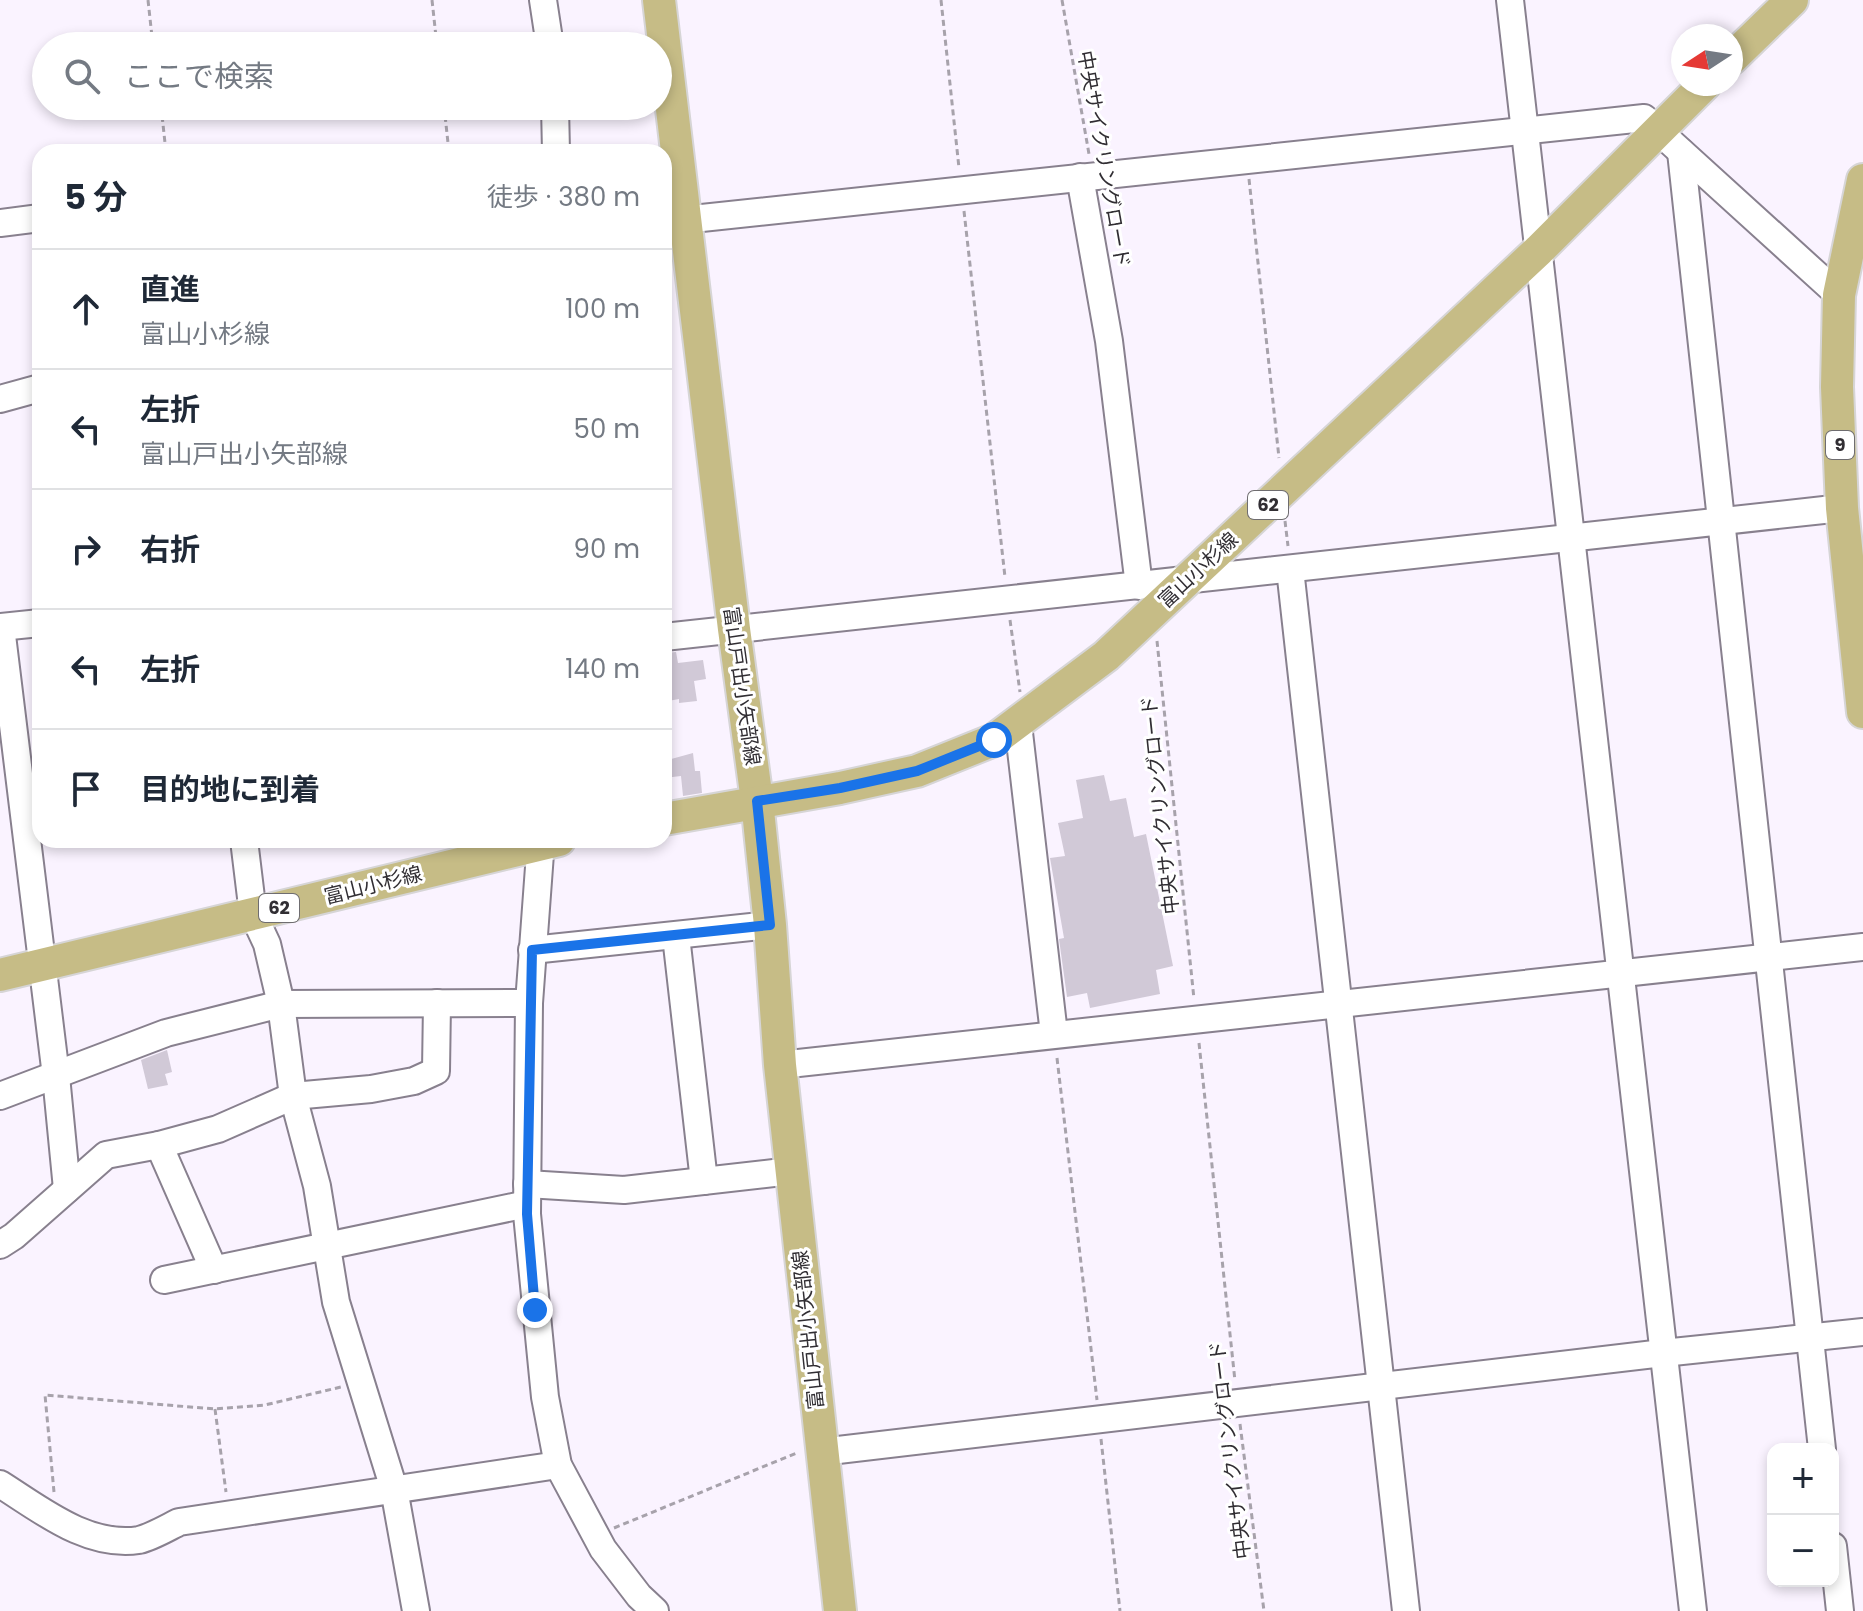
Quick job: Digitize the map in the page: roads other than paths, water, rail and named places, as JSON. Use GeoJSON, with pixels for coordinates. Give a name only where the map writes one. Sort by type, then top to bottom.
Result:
{"type":"FeatureCollection","features":[{"type":"Feature","properties":{"kind":"main road","name":"富山戸出小矢部線"},"geometry":{"type":"LineString","coordinates":[[659,0],[661,32]]}},
{"type":"Feature","properties":{"kind":"main road"},"geometry":{"type":"LineString","coordinates":[[1743,47],[1792,0]]}},
{"type":"Feature","properties":{"kind":"main road","name":"富山小杉線"},"geometry":{"type":"LineString","coordinates":[[672,817],[917,771],[994,740],[1021,722],[1106,656],[1146,599],[1186,581],[1283,492],[1539,250],[1692,96]]}},
{"type":"Feature","properties":{"kind":"main road","name":"富山戸出小矢部線"},"geometry":{"type":"LineString","coordinates":[[667,120],[669,144]]}},
{"type":"Feature","properties":{"kind":"main road","name":"9"},"geometry":{"type":"LineString","coordinates":[[1863,180],[1839,295],[1837,387],[1842,508],[1863,712]]}},
{"type":"Feature","properties":{"kind":"main road","name":"富山戸出小矢部線"},"geometry":{"type":"LineString","coordinates":[[672,192],[757,801],[780,1065],[840,1611]]}},
{"type":"Feature","properties":{"kind":"main road","name":"富山小杉線"},"geometry":{"type":"LineString","coordinates":[[0,975],[519,848]]}},
{"type":"Feature","properties":{"kind":"street"},"geometry":{"type":"LineString","coordinates":[[543,0],[548,32]]}},
{"type":"Feature","properties":{"kind":"street"},"geometry":{"type":"LineString","coordinates":[[1510,0],[1693,1611]]}},
{"type":"Feature","properties":{"kind":"street"},"geometry":{"type":"LineString","coordinates":[[674,221],[1644,118],[1839,295]]}},
{"type":"Feature","properties":{"kind":"street"},"geometry":{"type":"LineString","coordinates":[[555,120],[556,144]]}},
{"type":"Feature","properties":{"kind":"street"},"geometry":{"type":"LineString","coordinates":[[1681,152],[1821,1443]]}},
{"type":"Feature","properties":{"kind":"street"},"geometry":{"type":"LineString","coordinates":[[672,636],[1007,600],[1146,599],[1087,177]]}},
{"type":"Feature","properties":{"kind":"street"},"geometry":{"type":"LineString","coordinates":[[0,223],[32,219]]}},
{"type":"Feature","properties":{"kind":"street"},"geometry":{"type":"LineString","coordinates":[[0,399],[32,390]]}},
{"type":"Feature","properties":{"kind":"street"},"geometry":{"type":"LineString","coordinates":[[1186,581],[1842,508]]}},
{"type":"Feature","properties":{"kind":"street"},"geometry":{"type":"LineString","coordinates":[[1290,569],[1406,1611]]}},
{"type":"Feature","properties":{"kind":"street"},"geometry":{"type":"LineString","coordinates":[[32,624],[0,627],[11,796],[41,965],[67,1189]]}},
{"type":"Feature","properties":{"kind":"street"},"geometry":{"type":"LineString","coordinates":[[1021,722],[1054,1034]]}},
{"type":"Feature","properties":{"kind":"street"},"geometry":{"type":"LineString","coordinates":[[245,848],[253,914],[267,944],[281,1004],[293,1096],[317,1186],[336,1302],[394,1489],[416,1611]]}},
{"type":"Feature","properties":{"kind":"street"},"geometry":{"type":"LineString","coordinates":[[546,848],[532,950],[529,1003],[527,1201],[544,1382],[558,1465],[595,1536],[639,1596],[655,1611]]}},
{"type":"Feature","properties":{"kind":"street"},"geometry":{"type":"LineString","coordinates":[[532,950],[770,925]]}},
{"type":"Feature","properties":{"kind":"street"},"geometry":{"type":"LineString","coordinates":[[676,936],[704,1181]]}},
{"type":"Feature","properties":{"kind":"street"},"geometry":{"type":"LineString","coordinates":[[780,1065],[1863,947]]}},
{"type":"Feature","properties":{"kind":"street"},"geometry":{"type":"LineString","coordinates":[[0,1245],[106,1155],[218,1129],[293,1096],[371,1089],[414,1081],[436,1071],[437,1003]]}},
{"type":"Feature","properties":{"kind":"street"},"geometry":{"type":"LineString","coordinates":[[0,1096],[166,1033],[281,1004],[529,1003]]}},
{"type":"Feature","properties":{"kind":"street"},"geometry":{"type":"LineString","coordinates":[[159,1145],[214,1270]]}},
{"type":"Feature","properties":{"kind":"street"},"geometry":{"type":"LineString","coordinates":[[164,1280],[327,1248],[527,1201],[791,1171]]}},
{"type":"Feature","properties":{"kind":"street"},"geometry":{"type":"LineString","coordinates":[[821,1448],[1099,1420],[1863,1332]]}},
{"type":"Feature","properties":{"kind":"street"},"geometry":{"type":"LineString","coordinates":[[0,1484],[57,1520],[104,1539],[139,1540],[179,1522],[558,1465]]}},
{"type":"Feature","properties":{"kind":"street"},"geometry":{"type":"LineString","coordinates":[[1837,1587],[1840,1611]]}}]}
